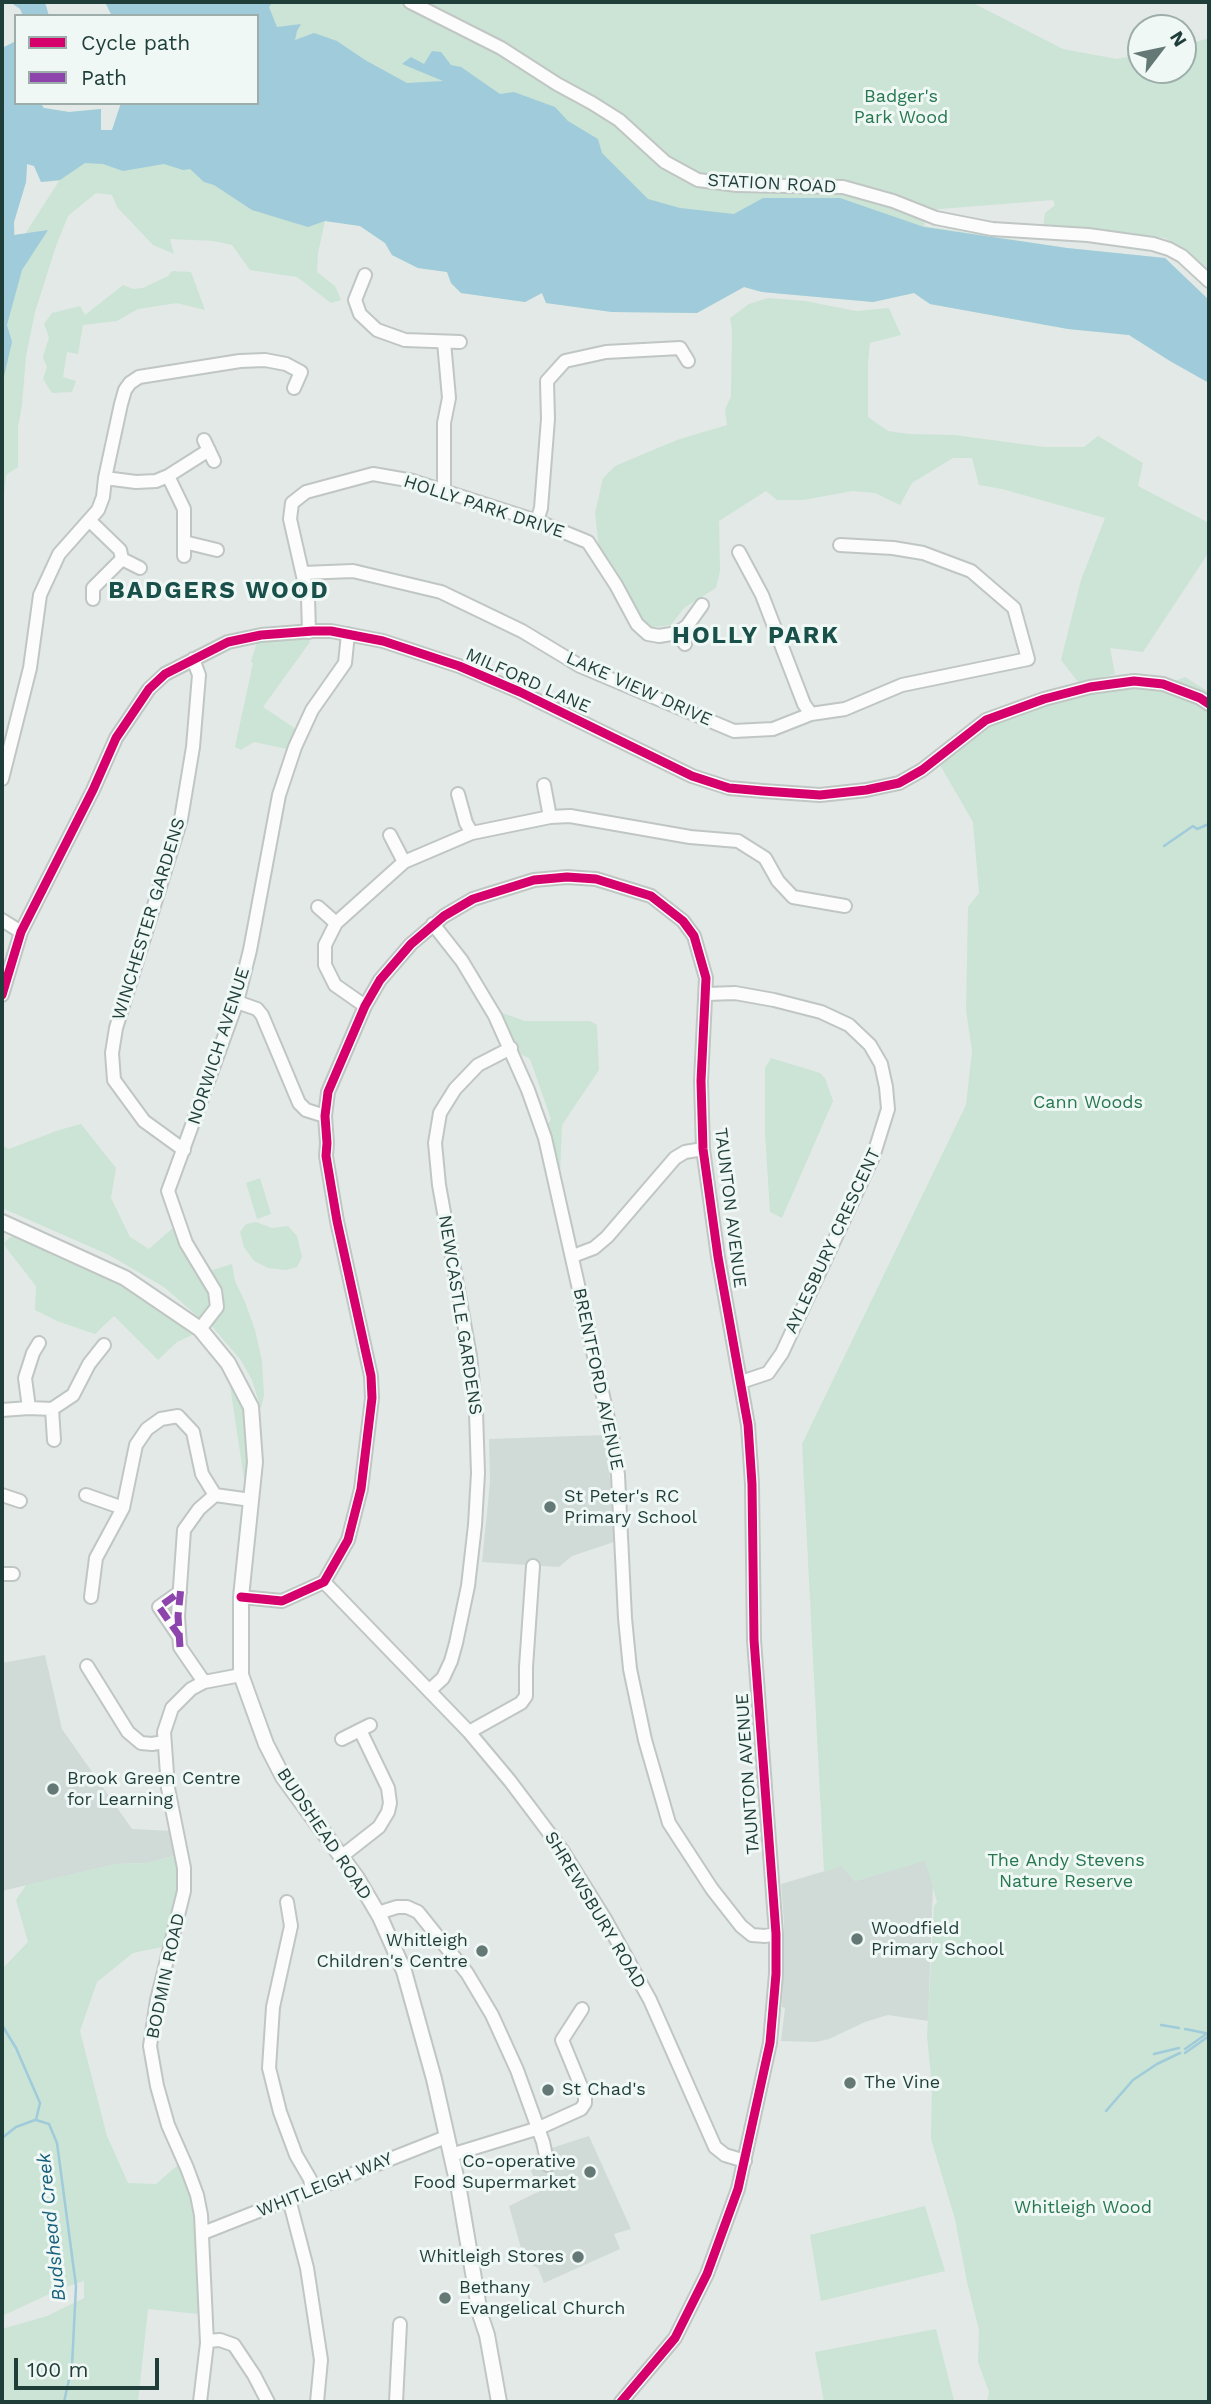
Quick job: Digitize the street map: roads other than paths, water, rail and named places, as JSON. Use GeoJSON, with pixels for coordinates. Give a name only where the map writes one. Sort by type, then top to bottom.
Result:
{"type":"FeatureCollection","features":[{"type":"Feature","properties":{"kind":"street","name":"STATION ROAD"},"geometry":{"type":"LineString","coordinates":[[410,2],[501,48],[592,103],[618,120],[665,162],[698,180],[737,185],[843,187],[893,201],[936,218],[992,229],[1088,235],[1153,244],[1182,256],[1209,281]]}},
{"type":"Feature","properties":{"kind":"street"},"geometry":{"type":"LineString","coordinates":[[365,275],[355,300],[360,314],[377,330],[405,340],[460,342]]}},
{"type":"Feature","properties":{"kind":"street"},"geometry":{"type":"LineString","coordinates":[[444,342],[449,398],[444,423],[444,491]]}},
{"type":"Feature","properties":{"kind":"street"},"geometry":{"type":"LineString","coordinates":[[537,521],[541,508],[548,419],[547,381],[565,360],[606,352],[680,348],[688,361]]}},
{"type":"Feature","properties":{"kind":"street"},"geometry":{"type":"LineString","coordinates":[[2,779],[30,668],[40,595],[59,554],[98,510],[125,390],[139,377],[240,361],[265,360],[286,364],[301,372],[294,388]]}},
{"type":"Feature","properties":{"kind":"street"},"geometry":{"type":"LineString","coordinates":[[105,478],[136,482],[156,481],[209,450]]}},
{"type":"Feature","properties":{"kind":"street","name":"HOLLY PARK DRIVE"},"geometry":{"type":"LineString","coordinates":[[309,632],[308,598],[290,519],[292,503],[306,492],[373,474],[412,481],[444,491],[537,521],[588,542],[637,624],[648,634],[659,636],[677,633]]}},
{"type":"Feature","properties":{"kind":"street"},"geometry":{"type":"LineString","coordinates":[[168,476],[184,509],[184,556]]}},
{"type":"Feature","properties":{"kind":"street"},"geometry":{"type":"LineString","coordinates":[[89,520],[120,550],[122,559]]}},
{"type":"Feature","properties":{"kind":"street"},"geometry":{"type":"LineString","coordinates":[[184,542],[217,550]]}},
{"type":"Feature","properties":{"kind":"street","name":"LAKE VIEW DRIVE"},"geometry":{"type":"LineString","coordinates":[[303,573],[353,571],[441,592],[522,631],[580,666],[734,731],[773,729],[811,714],[845,709],[902,685],[1028,659],[1014,608],[971,571],[923,553],[840,545]]}},
{"type":"Feature","properties":{"kind":"street"},"geometry":{"type":"LineString","coordinates":[[739,552],[762,595],[804,704],[811,714]]}},
{"type":"Feature","properties":{"kind":"street"},"geometry":{"type":"LineString","coordinates":[[122,559],[140,568]]}},
{"type":"Feature","properties":{"kind":"street"},"geometry":{"type":"LineString","coordinates":[[93,599],[93,588],[122,559]]}},
{"type":"Feature","properties":{"kind":"street"},"geometry":{"type":"LineString","coordinates":[[685,644],[677,633],[687,626],[702,606]]}},
{"type":"Feature","properties":{"kind":"street","name":"MILFORD LANE"},"geometry":{"type":"LineString","coordinates":[[2,995],[21,932],[93,790],[116,738],[149,689],[165,674],[228,642],[261,635],[331,631],[383,641],[459,666],[520,692],[692,776],[729,788],[763,792],[820,794],[866,790],[899,783],[922,770],[986,720],[1044,699],[1090,687],[1134,681],[1163,684],[1200,698],[1209,705]]}},
{"type":"Feature","properties":{"kind":"street","name":"NORWICH AVENUE"},"geometry":{"type":"LineString","coordinates":[[200,1329],[217,1307],[215,1291],[186,1243],[167,1191],[237,1002],[250,950],[279,795],[295,747],[312,710],[345,663],[348,635]]}},
{"type":"Feature","properties":{"kind":"street","name":"WINCHESTER GARDENS"},"geometry":{"type":"LineString","coordinates":[[184,1150],[144,1121],[114,1080],[112,1053],[116,1028],[181,819],[193,747],[199,675],[193,659]]}},
{"type":"Feature","properties":{"kind":"street"},"geometry":{"type":"LineString","coordinates":[[544,785],[550,817]]}},
{"type":"Feature","properties":{"kind":"street"},"geometry":{"type":"LineString","coordinates":[[458,794],[471,833]]}},
{"type":"Feature","properties":{"kind":"street"},"geometry":{"type":"LineString","coordinates":[[365,1006],[335,985],[325,965],[325,945],[336,923],[404,862],[471,833],[550,817],[570,816],[690,837],[738,841],[765,858],[778,881],[793,897],[845,906]]}},
{"type":"Feature","properties":{"kind":"street"},"geometry":{"type":"LineString","coordinates":[[390,835],[404,862]]}},
{"type":"Feature","properties":{"kind":"street","name":"TAUNTON AVENUE"},"geometry":{"type":"LineString","coordinates":[[324,1583],[348,1540],[358,1500],[372,1398],[369,1358],[337,1221],[326,1156],[325,1116],[328,1092],[365,1006],[383,977],[411,944],[433,924],[474,899],[534,880],[567,877],[596,879],[652,896],[684,921],[694,936],[706,978],[701,1081],[703,1149],[718,1257],[748,1425],[752,1484],[754,1640],[776,1934],[776,1974],[770,2043],[738,2189],[707,2274],[675,2339],[621,2402]]}},
{"type":"Feature","properties":{"kind":"street"},"geometry":{"type":"LineString","coordinates":[[318,907],[336,923]]}},
{"type":"Feature","properties":{"kind":"street"},"geometry":{"type":"LineString","coordinates":[[2,920],[21,932]]}},
{"type":"Feature","properties":{"kind":"street","name":"BRENTFORD AVENUE"},"geometry":{"type":"LineString","coordinates":[[433,924],[462,961],[495,1016],[511,1048],[545,1138],[598,1370],[618,1475],[630,1669],[645,1740],[669,1823],[712,1889],[739,1924],[752,1934],[776,1934]]}},
{"type":"Feature","properties":{"kind":"street","name":"AYLESBURY CRESCENT"},"geometry":{"type":"LineString","coordinates":[[707,994],[735,993],[773,999],[821,1012],[849,1026],[870,1045],[881,1064],[888,1109],[873,1157],[782,1353],[768,1373],[741,1382]]}},
{"type":"Feature","properties":{"kind":"street"},"geometry":{"type":"LineString","coordinates":[[237,1002],[257,1009],[262,1015],[299,1103],[306,1110],[325,1116]]}},
{"type":"Feature","properties":{"kind":"street","name":"NEWCASTLE GARDENS"},"geometry":{"type":"LineString","coordinates":[[430,1690],[443,1678],[451,1661],[463,1609],[475,1525],[478,1473],[476,1412],[470,1356],[439,1185],[435,1143],[440,1112],[455,1089],[478,1065],[511,1048]]}},
{"type":"Feature","properties":{"kind":"street"},"geometry":{"type":"LineString","coordinates":[[573,1256],[594,1248],[607,1237],[675,1158],[685,1152],[703,1149]]}},
{"type":"Feature","properties":{"kind":"street","name":"BUDSHEAD ROAD"},"geometry":{"type":"LineString","coordinates":[[2,1222],[125,1278],[200,1329],[228,1363],[251,1407],[255,1462],[242,1597],[241,1675],[266,1744],[283,1777],[342,1856],[377,1913],[404,1971],[452,2155],[480,2314],[487,2335],[499,2402]]}},
{"type":"Feature","properties":{"kind":"street"},"geometry":{"type":"LineString","coordinates":[[29,1408],[25,1378],[39,1343]]}},
{"type":"Feature","properties":{"kind":"street"},"geometry":{"type":"LineString","coordinates":[[2,1410],[51,1409],[73,1395],[89,1364],[104,1345]]}},
{"type":"Feature","properties":{"kind":"street"},"geometry":{"type":"LineString","coordinates":[[51,1409],[54,1440]]}},
{"type":"Feature","properties":{"kind":"street"},"geometry":{"type":"LineString","coordinates":[[90,1597],[96,1558],[123,1508],[136,1445],[147,1429],[161,1419],[178,1416],[193,1432],[202,1474],[215,1495]]}},
{"type":"Feature","properties":{"kind":"street"},"geometry":{"type":"LineString","coordinates":[[86,1495],[123,1508]]}},
{"type":"Feature","properties":{"kind":"street"},"geometry":{"type":"LineString","coordinates":[[204,1682],[180,1647],[184,1530],[199,1509],[215,1495],[250,1500]]}},
{"type":"Feature","properties":{"kind":"street"},"geometry":{"type":"LineString","coordinates":[[2,1496],[20,1501]]}},
{"type":"Feature","properties":{"kind":"street"},"geometry":{"type":"LineString","coordinates":[[469,1732],[521,1703],[526,1696],[533,1566]]}},
{"type":"Feature","properties":{"kind":"street"},"geometry":{"type":"LineString","coordinates":[[242,1597],[282,1601],[324,1583]]}},
{"type":"Feature","properties":{"kind":"street","name":"SHREWSBURY ROAD"},"geometry":{"type":"LineString","coordinates":[[324,1583],[469,1732],[562,1850],[605,1919],[653,2007],[715,2147],[725,2155],[745,2161]]}},
{"type":"Feature","properties":{"kind":"street"},"geometry":{"type":"LineString","coordinates":[[180,1592],[159,1607],[180,1637]]}},
{"type":"Feature","properties":{"kind":"street"},"geometry":{"type":"LineString","coordinates":[[87,1665],[130,1733],[141,1743],[164,1742]]}},
{"type":"Feature","properties":{"kind":"street","name":"BODMIN ROAD"},"geometry":{"type":"LineString","coordinates":[[200,2402],[207,2341],[203,2233],[197,2195],[168,2125],[150,2046],[157,2000],[184,1891],[184,1868],[168,1788],[163,1732],[172,1708],[191,1689],[204,1682],[241,1675]]}},
{"type":"Feature","properties":{"kind":"street"},"geometry":{"type":"LineString","coordinates":[[342,1739],[365,1728],[388,1788],[390,1803],[379,1827],[342,1856]]}},
{"type":"Feature","properties":{"kind":"street"},"geometry":{"type":"LineString","coordinates":[[287,1902],[291,1926],[273,2007],[269,2068],[280,2112],[296,2155],[310,2179],[312,2190]]}},
{"type":"Feature","properties":{"kind":"street"},"geometry":{"type":"LineString","coordinates":[[377,1913],[397,1907],[407,1907],[418,1912],[467,1973],[492,2015],[517,2070],[548,2165]]}},
{"type":"Feature","properties":{"kind":"street"},"geometry":{"type":"LineString","coordinates":[[452,2155],[538,2128],[581,2109],[585,2095],[562,2040],[582,2009]]}},
{"type":"Feature","properties":{"kind":"street","name":"WHITLEIGH WAY"},"geometry":{"type":"LineString","coordinates":[[203,2233],[446,2137]]}},
{"type":"Feature","properties":{"kind":"street"},"geometry":{"type":"LineString","coordinates":[[289,2199],[307,2268],[321,2360],[317,2402]]}},
{"type":"Feature","properties":{"kind":"street"},"geometry":{"type":"LineString","coordinates":[[396,2402],[400,2324]]}},
{"type":"Feature","properties":{"kind":"street"},"geometry":{"type":"LineString","coordinates":[[207,2341],[220,2340],[234,2345],[268,2402]]}},
{"type":"Feature","properties":{"kind":"water"},"geometry":{"type":"Polygon","coordinates":[[[10,2],[45,2],[48,14],[22,14],[10,2]]]}},
{"type":"Feature","properties":{"kind":"water"},"geometry":{"type":"Polygon","coordinates":[[[105,2],[273,2],[269,7],[277,27],[301,24],[295,40],[314,33],[337,41],[407,83],[443,81],[402,64],[411,57],[424,64],[432,51],[441,52],[451,65],[461,67],[500,94],[514,92],[555,107],[568,121],[598,139],[602,153],[648,199],[680,208],[734,214],[763,198],[840,198],[924,227],[1067,248],[1165,258],[1209,300],[1209,383],[1129,335],[1068,329],[930,304],[914,293],[873,302],[762,292],[744,287],[697,313],[612,312],[546,303],[542,293],[525,302],[461,293],[451,283],[447,272],[418,268],[392,255],[385,243],[360,226],[325,221],[308,227],[252,210],[214,185],[204,182],[190,169],[183,170],[164,164],[123,171],[103,164],[85,163],[60,180],[41,182],[34,166],[27,164],[26,182],[14,222],[14,235],[48,230],[22,270],[7,325],[12,342],[2,385],[2,48],[14,42],[14,105],[42,105],[44,108],[69,112],[101,109],[101,130],[112,130],[120,105],[259,105],[259,14],[111,14],[105,2]]]}},
{"type":"Feature","properties":{"kind":"waterway"},"geometry":{"type":"LineString","coordinates":[[1164,846],[1193,826],[1197,829],[1209,824]]}},
{"type":"Feature","properties":{"kind":"waterway","name":"Budshead Creek"},"geometry":{"type":"LineString","coordinates":[[2,2025],[16,2048],[40,2103],[36,2120],[49,2124],[57,2143],[76,2286],[72,2366],[64,2402]]}},
{"type":"Feature","properties":{"kind":"waterway"},"geometry":{"type":"LineString","coordinates":[[1161,2025],[1179,2028]]}},
{"type":"Feature","properties":{"kind":"waterway"},"geometry":{"type":"LineString","coordinates":[[1185,2029],[1205,2033]]}},
{"type":"Feature","properties":{"kind":"waterway"},"geometry":{"type":"LineString","coordinates":[[1185,2049],[1209,2032]]}},
{"type":"Feature","properties":{"kind":"waterway"},"geometry":{"type":"LineString","coordinates":[[1185,2053],[1209,2036]]}},
{"type":"Feature","properties":{"kind":"waterway"},"geometry":{"type":"LineString","coordinates":[[1154,2054],[1179,2048]]}},
{"type":"Feature","properties":{"kind":"waterway"},"geometry":{"type":"LineString","coordinates":[[1106,2111],[1133,2080],[1180,2053]]}},
{"type":"Feature","properties":{"kind":"waterway"},"geometry":{"type":"LineString","coordinates":[[2,2138],[16,2127],[35,2120]]}},
{"type":"Feature","properties":{"kind":"place","name":"St Peter's RC Primary School"},"geometry":{"type":"Point","coordinates":[550,1507]}},
{"type":"Feature","properties":{"kind":"place","name":"Brook Green Centre for Learning"},"geometry":{"type":"Point","coordinates":[53,1789]}},
{"type":"Feature","properties":{"kind":"place","name":"Woodfield Primary School"},"geometry":{"type":"Point","coordinates":[857,1939]}},
{"type":"Feature","properties":{"kind":"place","name":"Whitleigh Children's Centre"},"geometry":{"type":"Point","coordinates":[482,1951]}},
{"type":"Feature","properties":{"kind":"place","name":"The Vine"},"geometry":{"type":"Point","coordinates":[850,2083]}},
{"type":"Feature","properties":{"kind":"place","name":"St Chad's"},"geometry":{"type":"Point","coordinates":[548,2090]}},
{"type":"Feature","properties":{"kind":"place","name":"Co-operative Food Supermarket"},"geometry":{"type":"Point","coordinates":[590,2172]}},
{"type":"Feature","properties":{"kind":"place","name":"Whitleigh Stores"},"geometry":{"type":"Point","coordinates":[578,2257]}},
{"type":"Feature","properties":{"kind":"place","name":"Bethany Evangelical Church"},"geometry":{"type":"Point","coordinates":[445,2298]}},
{"type":"Feature","properties":{"kind":"district","name":"BADGERS WOOD"},"geometry":{"type":"Point","coordinates":[219,591]}},
{"type":"Feature","properties":{"kind":"district","name":"HOLLY PARK"},"geometry":{"type":"Point","coordinates":[756,636]}},
{"type":"Feature","properties":{"kind":"park label","name":"Badger's Park Wood"},"geometry":{"type":"Point","coordinates":[901,107]}},
{"type":"Feature","properties":{"kind":"park label","name":"Cann Woods"},"geometry":{"type":"Point","coordinates":[1088,1103]}},
{"type":"Feature","properties":{"kind":"park label","name":"The Andy Stevens Nature Reserve"},"geometry":{"type":"Point","coordinates":[1066,1871]}},
{"type":"Feature","properties":{"kind":"park label","name":"Whitleigh Wood"},"geometry":{"type":"Point","coordinates":[1083,2208]}}]}
